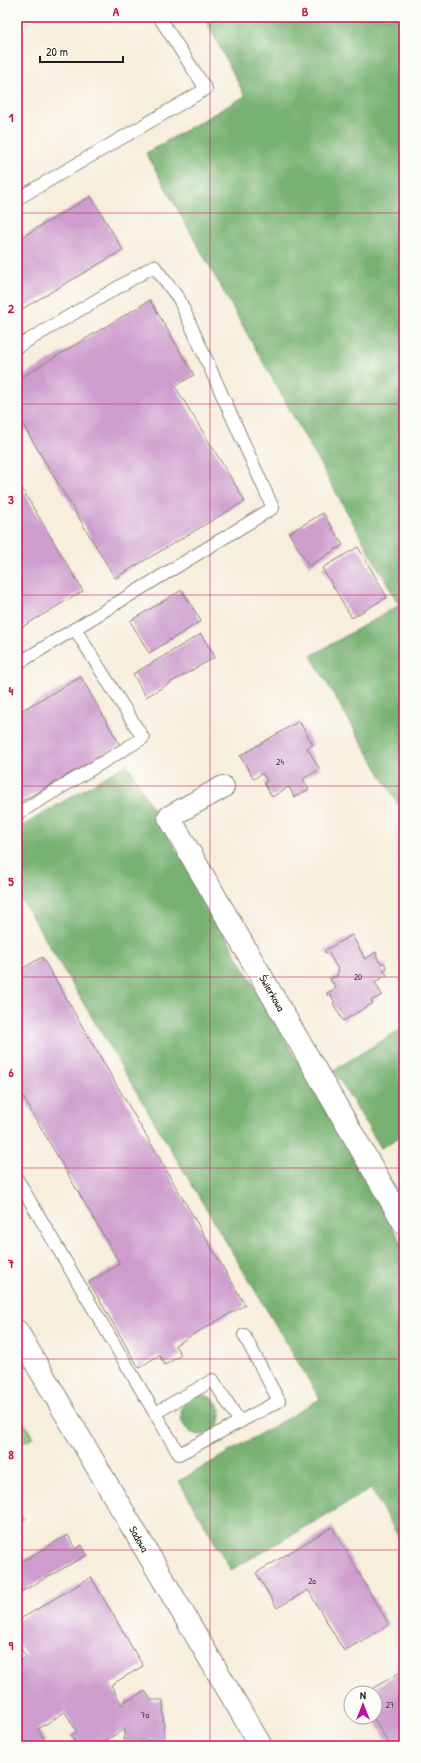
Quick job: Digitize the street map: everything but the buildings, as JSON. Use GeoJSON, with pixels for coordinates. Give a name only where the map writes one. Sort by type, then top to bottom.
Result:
{"type":"FeatureCollection","features":[{"type":"Feature","properties":{"kind":"street","name":"Świerkowa"},"geometry":{"type":"LineString","coordinates":[[223,787],[169,817],[404,1223]]}},
{"type":"Feature","properties":{"kind":"street","name":"Sadowa"},"geometry":{"type":"LineString","coordinates":[[17,1331],[261,1746]]}},
{"type":"Feature","properties":{"kind":"lane"},"geometry":{"type":"LineString","coordinates":[[17,199],[206,88],[158,17]]}},
{"type":"Feature","properties":{"kind":"lane"},"geometry":{"type":"LineString","coordinates":[[17,347],[154,266],[179,299],[273,508],[17,664]]}},
{"type":"Feature","properties":{"kind":"lane"},"geometry":{"type":"LineString","coordinates":[[17,814],[143,738],[75,629]]}},
{"type":"Feature","properties":{"kind":"lane"},"geometry":{"type":"LineString","coordinates":[[17,1179],[179,1454],[279,1401],[244,1335]]}},
{"type":"Feature","properties":{"kind":"lane"},"geometry":{"type":"LineString","coordinates":[[155,1413],[213,1380],[240,1422]]}},
{"type":"Feature","properties":{"kind":"green space"},"geometry":{"type":"Polygon","coordinates":[[[204,17],[404,17],[404,814],[311,656],[399,605],[146,153],[245,96],[204,17]]]}},
{"type":"Feature","properties":{"kind":"green space"},"geometry":{"type":"Polygon","coordinates":[[[127,764],[404,1247],[404,1546],[371,1489],[231,1570],[179,1481],[320,1399],[17,892],[17,829],[127,764]]]}},
{"type":"Feature","properties":{"kind":"green space"},"geometry":{"type":"Polygon","coordinates":[[[404,1027],[404,1134],[381,1148],[334,1070],[404,1027]]]}},
{"type":"Feature","properties":{"kind":"green space"},"geometry":{"type":"Polygon","coordinates":[[[205,1395],[212,1398],[218,1404],[221,1415],[220,1423],[212,1432],[205,1435],[197,1435],[190,1432],[182,1423],[181,1411],[184,1404],[193,1396],[205,1395]]]}},
{"type":"Feature","properties":{"kind":"green space"},"geometry":{"type":"Polygon","coordinates":[[[17,1411],[33,1438],[17,1445],[17,1411]]]}}]}
